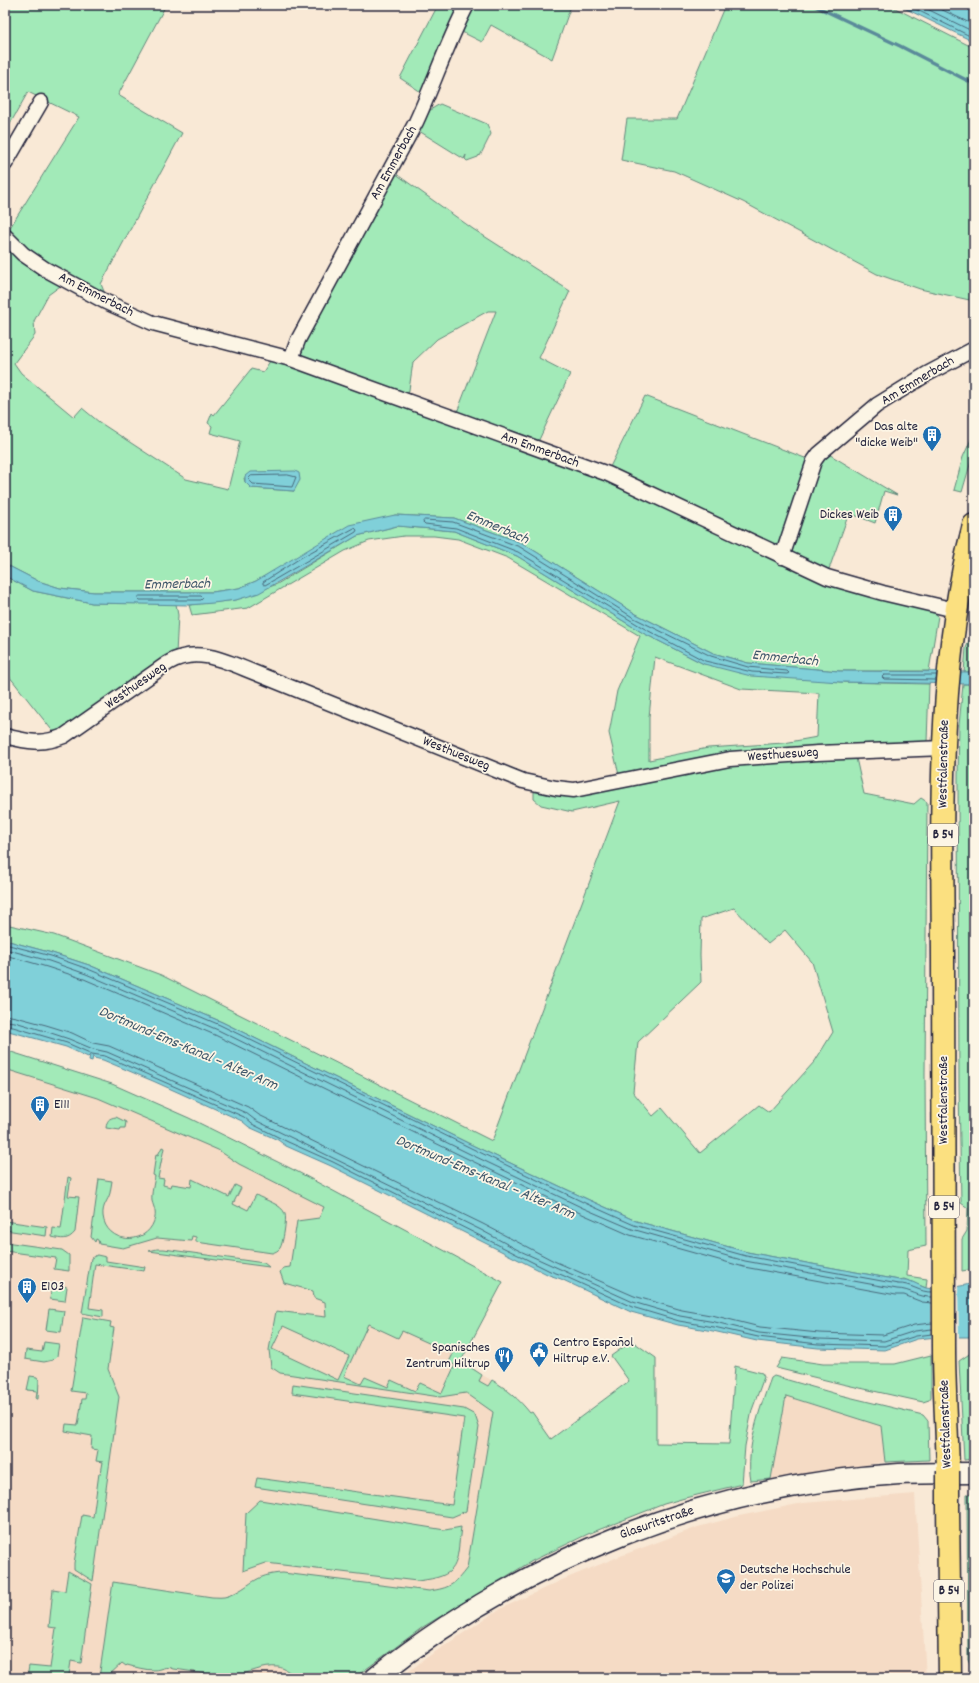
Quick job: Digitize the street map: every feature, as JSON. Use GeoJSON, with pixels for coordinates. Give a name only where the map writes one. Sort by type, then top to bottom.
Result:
{"type":"FeatureCollection","features":[{"type":"Feature","properties":{"kind":"main road","name":"Westfalenstraße"},"geometry":{"type":"LineString","coordinates":[[950,1678],[944,1348],[942,863],[944,748],[950,650],[955,610],[974,525]]}},
{"type":"Feature","properties":{"kind":"main road","name":"Glasuritstraße"},"geometry":{"type":"LineString","coordinates":[[375,1678],[438,1631],[504,1590],[585,1550],[668,1518],[757,1494],[832,1481],[899,1474],[974,1473]]}},
{"type":"Feature","properties":{"kind":"street","name":"Am Emmerbach"},"geometry":{"type":"LineString","coordinates":[[291,359],[298,340],[416,122],[430,92],[443,55],[467,5]]}},
{"type":"Feature","properties":{"kind":"street"},"geometry":{"type":"LineString","coordinates":[[5,164],[41,102]]}},
{"type":"Feature","properties":{"kind":"street","name":"Am Emmerbach"},"geometry":{"type":"LineString","coordinates":[[5,236],[23,254],[45,269],[101,300],[153,323],[291,359],[608,474],[827,577],[955,610]]}},
{"type":"Feature","properties":{"kind":"street","name":"Am Emmerbach"},"geometry":{"type":"LineString","coordinates":[[782,557],[814,461],[819,454],[877,405],[927,374],[974,349]]}},
{"type":"Feature","properties":{"kind":"street","name":"Westhuesweg"},"geometry":{"type":"LineString","coordinates":[[5,736],[22,741],[38,742],[50,741],[64,736],[168,663],[180,657],[196,654],[216,657],[523,781],[556,788],[574,790],[730,759],[818,753],[944,748]]}},
{"type":"Feature","properties":{"kind":"shaded area"},"geometry":{"type":"Polygon","coordinates":[[[5,1050],[112,1084],[189,1118],[298,1172],[503,1282],[461,1361],[476,1370],[475,1371],[506,1388],[492,1584],[423,1627],[354,1678],[5,1678],[5,1050]]]}},
{"type":"Feature","properties":{"kind":"shaded area"},"geometry":{"type":"Polygon","coordinates":[[[786,1396],[882,1426],[885,1462],[771,1479],[786,1396]]]}},
{"type":"Feature","properties":{"kind":"shaded area","name":"Deutsche Hochschule der Polizei"},"geometry":{"type":"Polygon","coordinates":[[[915,1494],[926,1678],[401,1678],[426,1658],[498,1610],[562,1580],[698,1527],[739,1516],[803,1503],[915,1494]]]}},
{"type":"Feature","properties":{"kind":"green space"},"geometry":{"type":"Polygon","coordinates":[[[5,5],[166,5],[118,95],[182,133],[101,284],[107,299],[78,285],[6,234],[79,117],[28,92],[5,133],[5,5]]]}},
{"type":"Feature","properties":{"kind":"green space"},"geometry":{"type":"Polygon","coordinates":[[[438,5],[463,5],[424,94],[400,78],[438,5]]]}},
{"type":"Feature","properties":{"kind":"green space"},"geometry":{"type":"Polygon","coordinates":[[[470,5],[571,6],[552,59],[491,25],[482,42],[458,30],[470,5]]]}},
{"type":"Feature","properties":{"kind":"green space"},"geometry":{"type":"Polygon","coordinates":[[[725,5],[889,5],[974,48],[974,301],[920,289],[877,274],[743,202],[674,171],[621,160],[627,119],[677,119],[725,5]]]}},
{"type":"Feature","properties":{"kind":"green space"},"geometry":{"type":"Polygon","coordinates":[[[440,104],[487,124],[491,134],[480,156],[479,155],[478,157],[467,161],[465,159],[466,155],[464,159],[419,131],[430,110],[440,104]]]}},
{"type":"Feature","properties":{"kind":"green space"},"geometry":{"type":"Polygon","coordinates":[[[392,171],[473,229],[570,291],[539,358],[570,374],[537,444],[456,415],[496,311],[488,311],[437,339],[413,362],[408,397],[308,362],[302,355],[299,346],[392,171]]]}},
{"type":"Feature","properties":{"kind":"green space"},"geometry":{"type":"Polygon","coordinates":[[[5,242],[63,284],[48,295],[34,321],[35,335],[14,363],[21,373],[74,417],[82,408],[99,422],[186,479],[228,489],[240,441],[210,433],[212,426],[208,423],[212,413],[214,415],[251,369],[263,372],[272,358],[603,479],[765,555],[930,609],[938,616],[929,671],[839,671],[748,663],[713,653],[636,614],[522,543],[454,518],[395,515],[272,572],[256,581],[239,588],[212,592],[94,592],[60,588],[38,581],[5,564],[5,242]],[[244,478],[245,482],[251,488],[294,491],[244,478]]]}},
{"type":"Feature","properties":{"kind":"green space"},"geometry":{"type":"Polygon","coordinates":[[[645,396],[810,460],[781,544],[776,548],[609,469],[645,396]]]}},
{"type":"Feature","properties":{"kind":"green space"},"geometry":{"type":"Polygon","coordinates":[[[974,433],[974,451],[962,492],[954,490],[963,457],[974,433]]]}},
{"type":"Feature","properties":{"kind":"green space"},"geometry":{"type":"Polygon","coordinates":[[[827,453],[897,495],[884,491],[875,523],[849,513],[828,572],[793,555],[790,550],[817,465],[827,453]]]}},
{"type":"Feature","properties":{"kind":"green space"},"geometry":{"type":"Polygon","coordinates":[[[397,526],[454,531],[517,556],[643,633],[704,664],[840,682],[929,684],[927,742],[819,746],[710,756],[619,775],[609,733],[617,691],[640,636],[508,558],[458,539],[434,536],[404,536],[369,541],[345,551],[248,608],[192,615],[189,605],[236,600],[277,584],[357,536],[397,526]],[[655,657],[649,717],[649,760],[708,748],[784,743],[817,737],[819,693],[741,689],[655,657]]]}},
{"type":"Feature","properties":{"kind":"green space"},"geometry":{"type":"Polygon","coordinates":[[[5,576],[33,591],[92,603],[176,604],[178,615],[176,654],[63,732],[55,734],[5,671],[5,576]]]}},
{"type":"Feature","properties":{"kind":"green space"},"geometry":{"type":"Polygon","coordinates":[[[974,629],[974,672],[964,672],[966,648],[974,629]]]}},
{"type":"Feature","properties":{"kind":"green space"},"geometry":{"type":"Polygon","coordinates":[[[963,684],[974,684],[972,899],[974,900],[974,1269],[962,1271],[962,1239],[967,1231],[968,1208],[961,1203],[959,1086],[958,776],[959,725],[963,684]]]}},
{"type":"Feature","properties":{"kind":"green space"},"geometry":{"type":"Polygon","coordinates":[[[856,758],[864,794],[914,804],[921,798],[927,802],[925,1074],[926,1246],[908,1250],[907,1276],[927,1279],[926,1288],[904,1279],[899,1280],[747,1252],[636,1221],[474,1146],[222,1022],[89,965],[5,940],[5,924],[54,935],[161,975],[492,1141],[620,801],[572,812],[541,805],[534,799],[534,792],[538,790],[730,763],[856,758]],[[734,908],[701,919],[701,982],[638,1042],[633,1092],[653,1116],[662,1108],[700,1153],[759,1105],[769,1112],[815,1061],[833,1032],[812,962],[785,930],[768,944],[734,908]]]}},
{"type":"Feature","properties":{"kind":"green space"},"geometry":{"type":"Polygon","coordinates":[[[5,1050],[112,1084],[189,1118],[298,1172],[503,1282],[461,1361],[482,1375],[479,1381],[488,1386],[492,1380],[522,1403],[530,1413],[532,1412],[551,1439],[629,1381],[611,1356],[632,1341],[656,1358],[656,1443],[729,1444],[735,1366],[762,1373],[764,1377],[752,1410],[745,1446],[742,1484],[664,1504],[588,1534],[532,1561],[423,1627],[354,1678],[296,1678],[288,1671],[278,1667],[267,1667],[240,1674],[220,1675],[204,1674],[168,1667],[156,1670],[147,1670],[126,1666],[122,1663],[108,1676],[110,1678],[99,1678],[113,1582],[212,1597],[226,1597],[259,1578],[283,1573],[429,1591],[442,1589],[451,1585],[467,1568],[493,1412],[466,1393],[440,1397],[280,1373],[271,1367],[269,1350],[276,1311],[326,1317],[325,1302],[314,1298],[313,1291],[284,1283],[280,1272],[283,1268],[290,1267],[297,1221],[319,1218],[324,1207],[239,1164],[218,1150],[98,1098],[5,1069],[5,1050]],[[368,1324],[344,1376],[361,1384],[365,1377],[388,1387],[391,1380],[415,1391],[420,1383],[442,1393],[455,1365],[449,1362],[453,1354],[402,1331],[398,1338],[368,1324]],[[283,1326],[272,1349],[338,1380],[349,1356],[283,1326]]]}},
{"type":"Feature","properties":{"kind":"green space"},"geometry":{"type":"Polygon","coordinates":[[[116,1117],[126,1122],[125,1128],[121,1128],[120,1130],[106,1128],[108,1120],[116,1117]]]}},
{"type":"Feature","properties":{"kind":"green space"},"geometry":{"type":"Polygon","coordinates":[[[162,1147],[164,1148],[158,1178],[164,1179],[163,1185],[171,1187],[172,1184],[191,1187],[192,1179],[229,1197],[235,1185],[241,1188],[233,1204],[248,1210],[256,1195],[280,1208],[285,1214],[285,1220],[282,1242],[279,1249],[272,1253],[196,1242],[196,1237],[192,1236],[191,1241],[157,1238],[123,1248],[99,1244],[98,1240],[96,1239],[95,1242],[91,1237],[99,1179],[112,1181],[110,1193],[103,1212],[106,1225],[111,1232],[126,1238],[135,1238],[143,1235],[149,1229],[154,1221],[155,1215],[152,1192],[155,1176],[153,1175],[156,1154],[158,1155],[162,1147]]]}},
{"type":"Feature","properties":{"kind":"green space"},"geometry":{"type":"Polygon","coordinates":[[[68,1177],[71,1178],[68,1196],[79,1197],[75,1232],[70,1237],[61,1239],[52,1237],[53,1228],[61,1229],[68,1177]]]}},
{"type":"Feature","properties":{"kind":"green space"},"geometry":{"type":"Polygon","coordinates":[[[5,1221],[47,1227],[46,1236],[5,1230],[5,1221]]]}},
{"type":"Feature","properties":{"kind":"green space"},"geometry":{"type":"Polygon","coordinates":[[[5,1242],[62,1250],[69,1255],[69,1271],[54,1269],[56,1258],[5,1251],[5,1242]]]}},
{"type":"Feature","properties":{"kind":"green space"},"geometry":{"type":"Polygon","coordinates":[[[157,1249],[264,1263],[269,1267],[149,1251],[157,1249]]]}},
{"type":"Feature","properties":{"kind":"green space"},"geometry":{"type":"Polygon","coordinates":[[[97,1255],[106,1257],[106,1261],[145,1267],[144,1271],[95,1264],[89,1308],[103,1310],[103,1317],[82,1313],[91,1258],[97,1255]]]}},
{"type":"Feature","properties":{"kind":"green space"},"geometry":{"type":"Polygon","coordinates":[[[52,1284],[67,1287],[65,1301],[50,1299],[52,1284]]]}},
{"type":"Feature","properties":{"kind":"green space"},"geometry":{"type":"Polygon","coordinates":[[[49,1309],[64,1311],[61,1332],[46,1330],[49,1309]]]}},
{"type":"Feature","properties":{"kind":"green space"},"geometry":{"type":"Polygon","coordinates":[[[83,1317],[111,1322],[110,1327],[114,1328],[108,1369],[119,1397],[93,1581],[74,1569],[74,1563],[82,1515],[93,1517],[99,1473],[101,1473],[103,1462],[96,1461],[98,1450],[91,1449],[92,1436],[65,1431],[66,1424],[78,1425],[82,1399],[85,1399],[86,1393],[71,1391],[83,1317]]]}},
{"type":"Feature","properties":{"kind":"green space"},"geometry":{"type":"Polygon","coordinates":[[[44,1342],[59,1344],[57,1356],[53,1360],[44,1362],[25,1359],[26,1350],[42,1352],[44,1342]]]}},
{"type":"Feature","properties":{"kind":"green space"},"geometry":{"type":"Polygon","coordinates":[[[974,1351],[974,1459],[964,1460],[959,1361],[974,1351]]]}},
{"type":"Feature","properties":{"kind":"green space"},"geometry":{"type":"Polygon","coordinates":[[[931,1355],[931,1397],[929,1400],[923,1402],[776,1368],[782,1358],[823,1364],[895,1364],[931,1355]]]}},
{"type":"Feature","properties":{"kind":"green space"},"geometry":{"type":"Polygon","coordinates":[[[30,1376],[37,1377],[39,1380],[38,1399],[36,1399],[37,1391],[27,1390],[30,1376]]]}},
{"type":"Feature","properties":{"kind":"green space"},"geometry":{"type":"Polygon","coordinates":[[[774,1376],[840,1395],[923,1415],[928,1421],[929,1460],[885,1462],[881,1426],[786,1396],[771,1479],[751,1481],[750,1456],[755,1429],[762,1402],[771,1378],[774,1376]]]}},
{"type":"Feature","properties":{"kind":"green space"},"geometry":{"type":"Polygon","coordinates":[[[293,1384],[464,1409],[475,1415],[479,1427],[466,1511],[452,1517],[255,1487],[257,1478],[452,1505],[464,1418],[292,1393],[293,1384]]]}},
{"type":"Feature","properties":{"kind":"green space"},"geometry":{"type":"Polygon","coordinates":[[[967,1494],[974,1494],[974,1673],[968,1660],[967,1494]]]}},
{"type":"Feature","properties":{"kind":"green space"},"geometry":{"type":"Polygon","coordinates":[[[260,1500],[445,1530],[461,1527],[454,1567],[442,1576],[417,1581],[266,1563],[243,1571],[246,1513],[260,1500]]]}},
{"type":"Feature","properties":{"kind":"green space"},"geometry":{"type":"Polygon","coordinates":[[[68,1571],[92,1584],[81,1663],[71,1661],[69,1675],[79,1676],[79,1678],[27,1678],[29,1666],[50,1668],[56,1628],[49,1627],[53,1589],[65,1591],[68,1571]]]}},
{"type":"Feature","properties":{"kind":"water"},"geometry":{"type":"Polygon","coordinates":[[[898,5],[974,5],[974,42],[966,38],[898,5]]]}},
{"type":"Feature","properties":{"kind":"water"},"geometry":{"type":"Polygon","coordinates":[[[295,471],[299,473],[300,480],[294,491],[251,488],[245,482],[245,476],[250,472],[295,471]]]}},
{"type":"Feature","properties":{"kind":"water"},"geometry":{"type":"Polygon","coordinates":[[[395,515],[454,518],[522,543],[636,614],[713,653],[748,663],[839,671],[974,672],[974,684],[840,682],[751,676],[704,664],[643,633],[517,556],[454,531],[397,526],[357,536],[259,593],[236,600],[213,603],[189,605],[92,603],[33,591],[5,576],[5,564],[38,581],[60,588],[94,592],[212,592],[239,588],[256,581],[349,525],[395,515]]]}},
{"type":"Feature","properties":{"kind":"water","name":"Dortmund-Ems-Kanal – Alter Arm"},"geometry":{"type":"Polygon","coordinates":[[[5,940],[89,965],[222,1022],[474,1146],[636,1221],[747,1252],[899,1280],[906,1280],[931,1289],[943,1289],[974,1283],[974,1337],[959,1337],[957,1335],[917,1339],[885,1350],[818,1348],[757,1341],[678,1325],[631,1312],[561,1279],[549,1275],[331,1166],[286,1146],[278,1140],[249,1127],[242,1121],[153,1081],[103,1060],[94,1058],[93,1056],[92,1061],[89,1060],[90,1055],[88,1057],[66,1047],[5,1030],[5,940]]]}},
{"type":"Feature","properties":{"kind":"pier"},"geometry":{"type":"Polygon","coordinates":[[[958,1285],[959,1339],[956,1337],[931,1340],[931,1286],[958,1285]]]}},
{"type":"Feature","properties":{"kind":"waterway"},"geometry":{"type":"LineString","coordinates":[[813,5],[900,46],[974,84]]}},
{"type":"Feature","properties":{"kind":"place","name":"Das alte \"dicke Weib\""},"geometry":{"type":"Point","coordinates":[932,452]}},
{"type":"Feature","properties":{"kind":"place","name":"Dickes Weib"},"geometry":{"type":"Point","coordinates":[893,532]}},
{"type":"Feature","properties":{"kind":"place","name":"E111"},"geometry":{"type":"Point","coordinates":[40,1122]}},
{"type":"Feature","properties":{"kind":"place","name":"E103"},"geometry":{"type":"Point","coordinates":[27,1304]}},
{"type":"Feature","properties":{"kind":"place","name":"Centro Español Hiltrup e.V."},"geometry":{"type":"Point","coordinates":[539,1368]}},
{"type":"Feature","properties":{"kind":"place","name":"Spanisches Zentrum Hiltrup"},"geometry":{"type":"Point","coordinates":[504,1373]}},
{"type":"Feature","properties":{"kind":"place","name":"Deutsche Hochschule der Polizei"},"geometry":{"type":"Point","coordinates":[726,1595]}},
{"type":"Feature","properties":{"kind":"water label","name":"Emmerbach"},"geometry":{"type":"Point","coordinates":[497,528]}},
{"type":"Feature","properties":{"kind":"water label","name":"Emmerbach"},"geometry":{"type":"Point","coordinates":[177,585]}},
{"type":"Feature","properties":{"kind":"water label","name":"Emmerbach"},"geometry":{"type":"Point","coordinates":[785,659]}}]}
